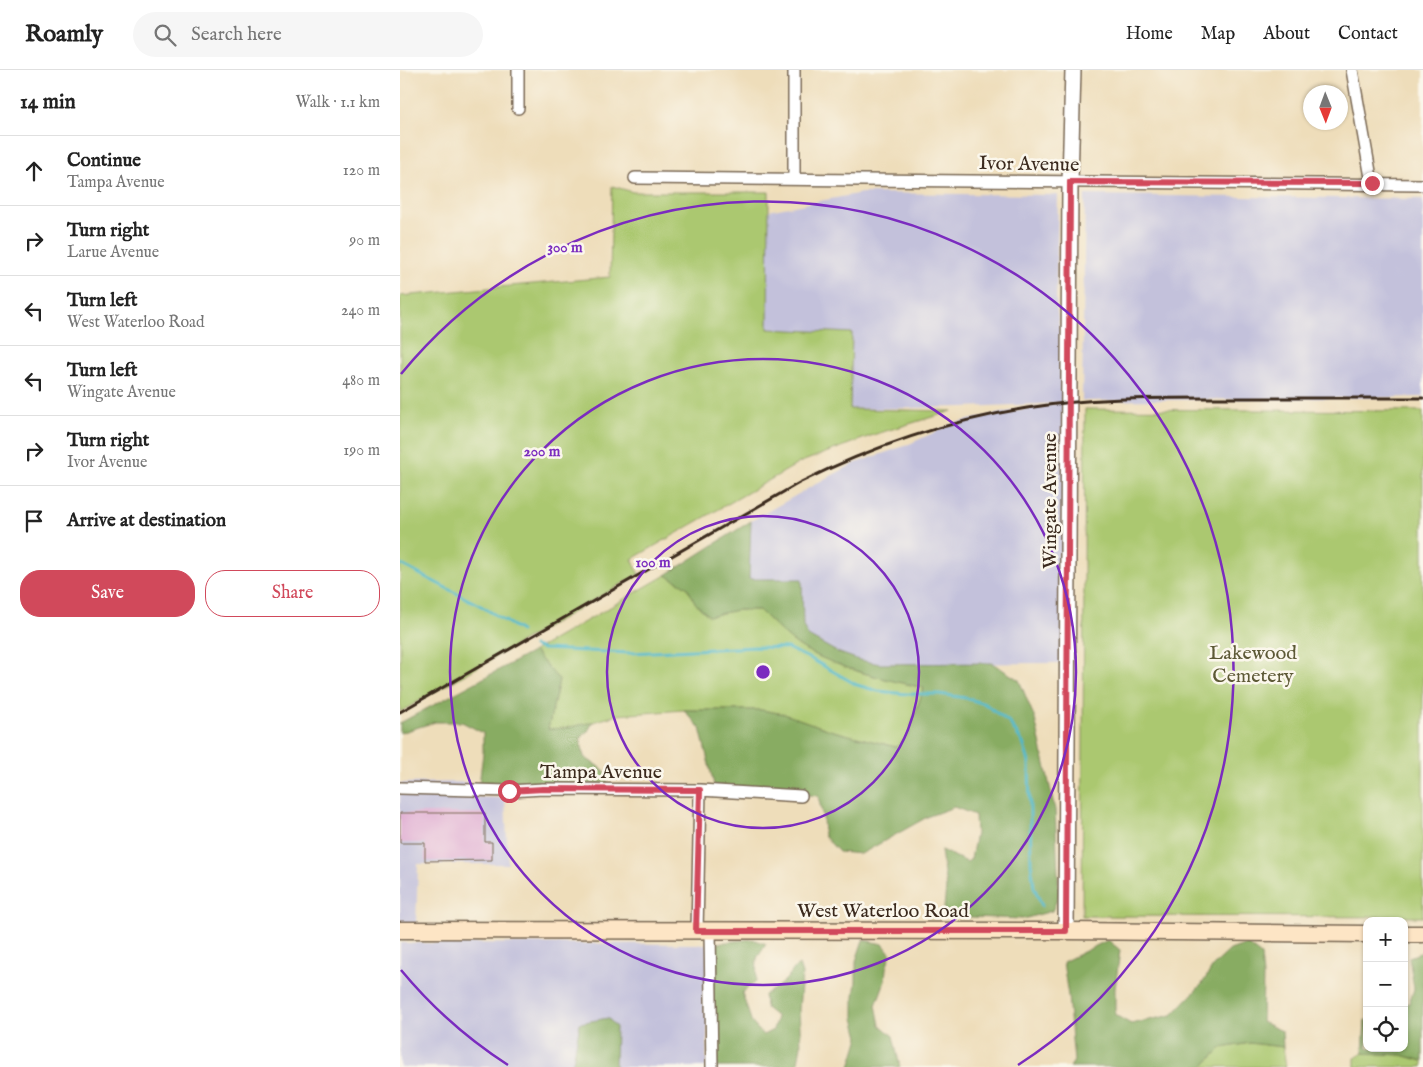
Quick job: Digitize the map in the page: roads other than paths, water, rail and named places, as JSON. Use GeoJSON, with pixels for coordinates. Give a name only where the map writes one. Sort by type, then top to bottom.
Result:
{"type":"FeatureCollection","features":[{"type":"Feature","properties":{"kind":"main road","name":"West Waterloo Road"},"geometry":{"type":"LineString","coordinates":[[400,930],[1066,931],[1363,934]]}},
{"type":"Feature","properties":{"kind":"main road"},"geometry":{"type":"LineString","coordinates":[[1408,934],[1423,934]]}},
{"type":"Feature","properties":{"kind":"street"},"geometry":{"type":"LineString","coordinates":[[518,70],[518,108]]}},
{"type":"Feature","properties":{"kind":"street"},"geometry":{"type":"LineString","coordinates":[[794,70],[794,179]]}},
{"type":"Feature","properties":{"kind":"street","name":"Wingate Avenue"},"geometry":{"type":"LineString","coordinates":[[1066,931],[1070,182],[1073,70]]}},
{"type":"Feature","properties":{"kind":"street"},"geometry":{"type":"LineString","coordinates":[[1352,70],[1372,183]]}},
{"type":"Feature","properties":{"kind":"street","name":"Ivor Avenue"},"geometry":{"type":"LineString","coordinates":[[635,178],[1372,183],[1423,185]]}},
{"type":"Feature","properties":{"kind":"street","name":"Tampa Avenue"},"geometry":{"type":"LineString","coordinates":[[400,788],[509,791],[543,789],[700,790],[801,796]]}},
{"type":"Feature","properties":{"kind":"street"},"geometry":{"type":"LineString","coordinates":[[700,790],[703,931],[712,1067]]}},
{"type":"Feature","properties":{"kind":"waterway"},"geometry":{"type":"LineString","coordinates":[[400,564],[481,606],[521,631]]}},
{"type":"Feature","properties":{"kind":"waterway"},"geometry":{"type":"LineString","coordinates":[[534,646],[543,649],[630,653],[756,647],[787,648],[813,660],[857,685],[878,691],[906,694],[939,694],[966,698],[985,704],[1009,722],[1023,743],[1029,762],[1031,863],[1034,887],[1042,906]]}},
{"type":"Feature","properties":{"kind":"railway"},"geometry":{"type":"LineString","coordinates":[[400,712],[799,483],[854,458],[939,428],[997,413],[1095,400],[1162,398],[1423,398]]}},
{"type":"Feature","properties":{"kind":"park label","name":"Lakewood Cemetery"},"geometry":{"type":"Point","coordinates":[1253,664]}}]}
